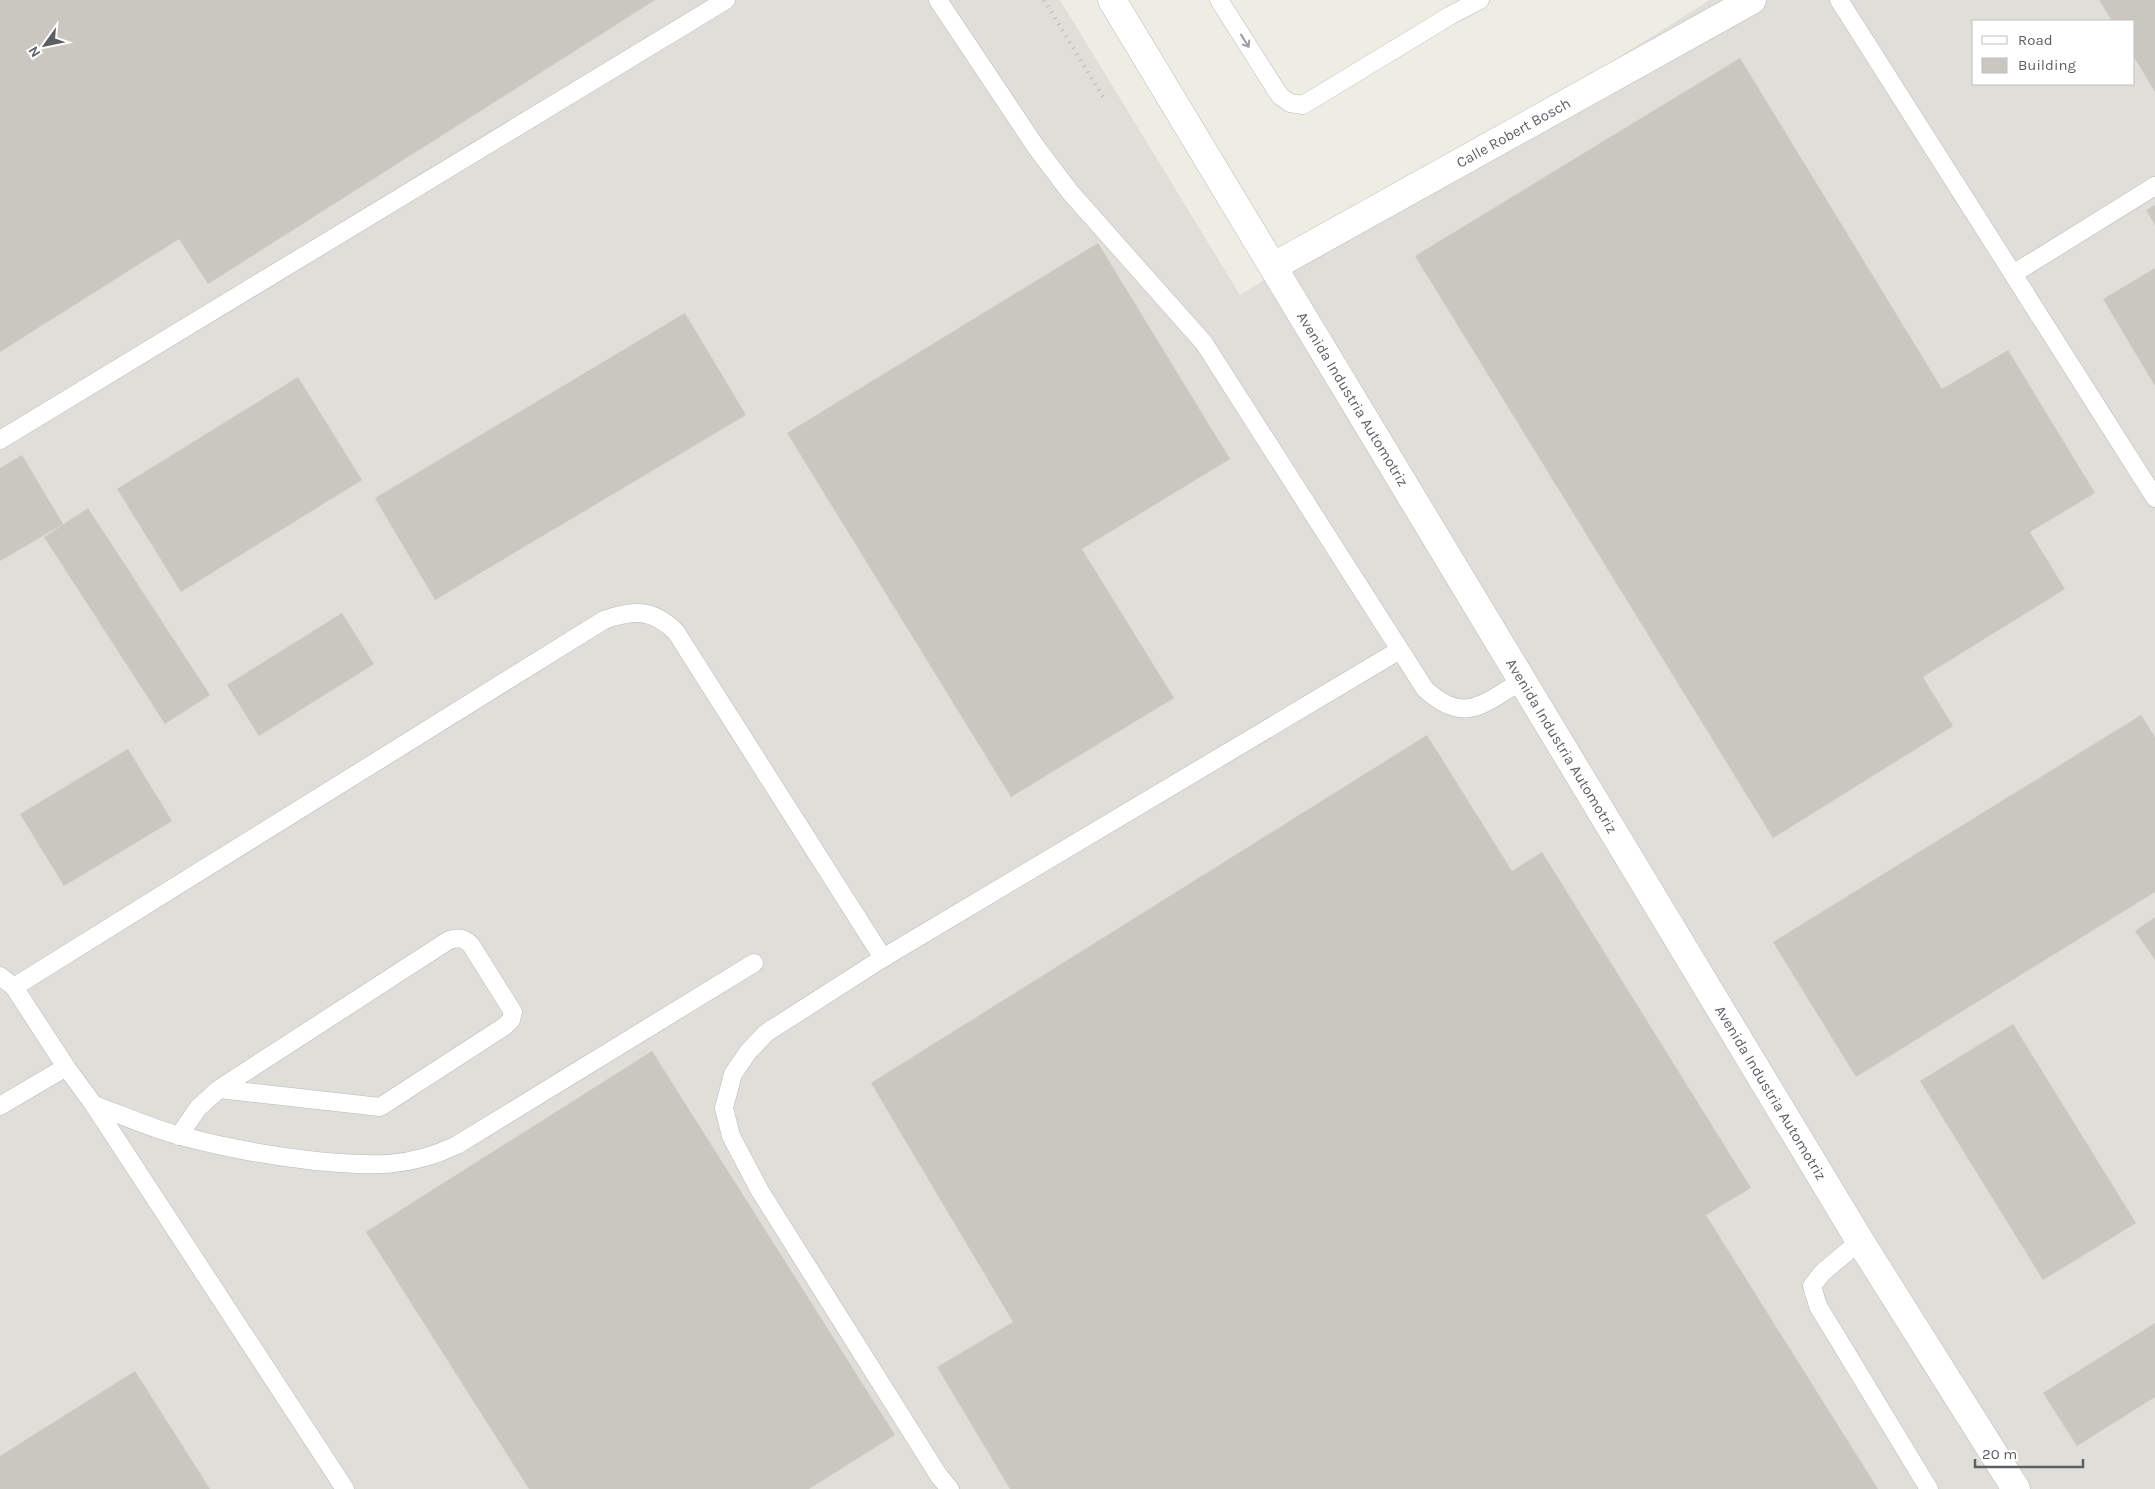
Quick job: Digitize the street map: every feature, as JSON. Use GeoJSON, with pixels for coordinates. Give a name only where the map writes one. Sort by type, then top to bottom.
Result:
{"type":"FeatureCollection","features":[{"type":"Feature","properties":{"kind":"main road","name":"Avenida Industria Automotriz"},"geometry":{"type":"LineString","coordinates":[[1112,0],[1860,1241],[2016,1489]]}},
{"type":"Feature","properties":{"kind":"main road","name":"Calle Robert Bosch"},"geometry":{"type":"LineString","coordinates":[[1274,266],[1752,0]]}},
{"type":"Feature","properties":{"kind":"lane"},"geometry":{"type":"LineString","coordinates":[[0,440],[726,0]]}},
{"type":"Feature","properties":{"kind":"lane"},"geometry":{"type":"LineString","coordinates":[[938,0],[1036,147],[1070,192],[1204,344],[1398,651],[1425,689],[1437,700],[1451,708],[1467,710],[1479,706],[1523,680]]}},
{"type":"Feature","properties":{"kind":"lane"},"geometry":{"type":"LineString","coordinates":[[1219,0],[1280,96],[1290,103],[1303,105],[1375,63],[1450,15],[1480,0]]}},
{"type":"Feature","properties":{"kind":"lane"},"geometry":{"type":"LineString","coordinates":[[1839,0],[2155,498]]}},
{"type":"Feature","properties":{"kind":"lane"},"geometry":{"type":"LineString","coordinates":[[2013,274],[2155,186]]}},
{"type":"Feature","properties":{"kind":"lane"},"geometry":{"type":"LineString","coordinates":[[345,1489],[94,1105],[7,981],[604,620],[625,613],[642,613],[663,619],[676,632],[882,958]]}},
{"type":"Feature","properties":{"kind":"lane"},"geometry":{"type":"LineString","coordinates":[[950,1489],[934,1467],[760,1191],[731,1136],[724,1108],[733,1074],[748,1052],[766,1032],[882,958],[1398,651]]}},
{"type":"Feature","properties":{"kind":"lane"},"geometry":{"type":"LineString","coordinates":[[179,1136],[198,1108],[219,1089],[449,940],[457,937],[465,939],[471,944],[513,1012],[511,1020],[505,1026],[380,1107],[219,1089]]}},
{"type":"Feature","properties":{"kind":"lane"},"geometry":{"type":"LineString","coordinates":[[94,1105],[179,1136],[261,1155],[368,1166],[404,1163],[432,1157],[457,1145],[754,963]]}},
{"type":"Feature","properties":{"kind":"lane"},"geometry":{"type":"LineString","coordinates":[[0,1106],[66,1067]]}},
{"type":"Feature","properties":{"kind":"lane"},"geometry":{"type":"LineString","coordinates":[[1860,1241],[1822,1272],[1812,1286],[1813,1294],[1830,1327],[1929,1489]]}},
{"type":"Feature","properties":{"kind":"shaded area"},"geometry":{"type":"Polygon","coordinates":[[[0,0],[1060,0],[1240,295],[1710,0],[2155,0],[2155,1489],[0,1489],[0,0]]]}},
{"type":"Feature","properties":{"kind":"building"},"geometry":{"type":"Polygon","coordinates":[[[0,0],[655,0],[208,284],[179,239],[0,352],[0,0]]]}},
{"type":"Feature","properties":{"kind":"building"},"geometry":{"type":"Polygon","coordinates":[[[2099,0],[2155,0],[2155,92],[2135,59],[2135,20],[2111,20],[2099,0]]]}},
{"type":"Feature","properties":{"kind":"building"},"geometry":{"type":"Polygon","coordinates":[[[1740,58],[1942,389],[2008,350],[2095,493],[2030,532],[2065,589],[1923,677],[1953,726],[1773,838],[1415,256],[1740,58]]]}},
{"type":"Feature","properties":{"kind":"building"},"geometry":{"type":"Polygon","coordinates":[[[2155,205],[2155,225],[2146,210],[2155,205]]]}},
{"type":"Feature","properties":{"kind":"building"},"geometry":{"type":"Polygon","coordinates":[[[1098,243],[1230,459],[1082,549],[1174,698],[1011,797],[787,433],[1098,243]]]}},
{"type":"Feature","properties":{"kind":"building"},"geometry":{"type":"Polygon","coordinates":[[[2155,268],[2155,386],[2103,299],[2155,268]]]}},
{"type":"Feature","properties":{"kind":"building"},"geometry":{"type":"Polygon","coordinates":[[[685,313],[746,415],[435,600],[375,498],[685,313]]]}},
{"type":"Feature","properties":{"kind":"building"},"geometry":{"type":"Polygon","coordinates":[[[298,377],[362,480],[181,592],[117,489],[298,377]]]}},
{"type":"Feature","properties":{"kind":"building"},"geometry":{"type":"Polygon","coordinates":[[[22,455],[63,524],[0,561],[0,468],[22,455]]]}},
{"type":"Feature","properties":{"kind":"building"},"geometry":{"type":"Polygon","coordinates":[[[88,508],[210,695],[165,724],[44,537],[88,508]]]}},
{"type":"Feature","properties":{"kind":"building"},"geometry":{"type":"Polygon","coordinates":[[[342,613],[374,664],[259,736],[227,685],[342,613]]]}},
{"type":"Feature","properties":{"kind":"building"},"geometry":{"type":"Polygon","coordinates":[[[2141,715],[2155,737],[2155,892],[1856,1077],[1773,942],[2141,715]]]}},
{"type":"Feature","properties":{"kind":"building"},"geometry":{"type":"Polygon","coordinates":[[[1427,735],[1512,871],[1542,852],[1751,1188],[1706,1215],[1878,1489],[1010,1489],[937,1367],[1013,1322],[871,1083],[1427,735]]]}},
{"type":"Feature","properties":{"kind":"building"},"geometry":{"type":"Polygon","coordinates":[[[128,749],[172,821],[64,886],[20,814],[128,749]]]}},
{"type":"Feature","properties":{"kind":"building"},"geometry":{"type":"Polygon","coordinates":[[[2155,917],[2155,960],[2135,931],[2155,917]]]}},
{"type":"Feature","properties":{"kind":"building"},"geometry":{"type":"Polygon","coordinates":[[[2013,1024],[2136,1223],[2043,1280],[1920,1081],[2013,1024]]]}},
{"type":"Feature","properties":{"kind":"building"},"geometry":{"type":"Polygon","coordinates":[[[652,1051],[895,1435],[809,1489],[529,1489],[366,1232],[652,1051]]]}},
{"type":"Feature","properties":{"kind":"building"},"geometry":{"type":"Polygon","coordinates":[[[2155,1323],[2155,1397],[2077,1446],[2043,1393],[2155,1323]]]}},
{"type":"Feature","properties":{"kind":"building"},"geometry":{"type":"Polygon","coordinates":[[[135,1371],[210,1489],[0,1489],[0,1456],[135,1371]]]}},
{"type":"Feature","properties":{"kind":"railway"},"geometry":{"type":"LineString","coordinates":[[1044,0],[1105,100]]}}]}
